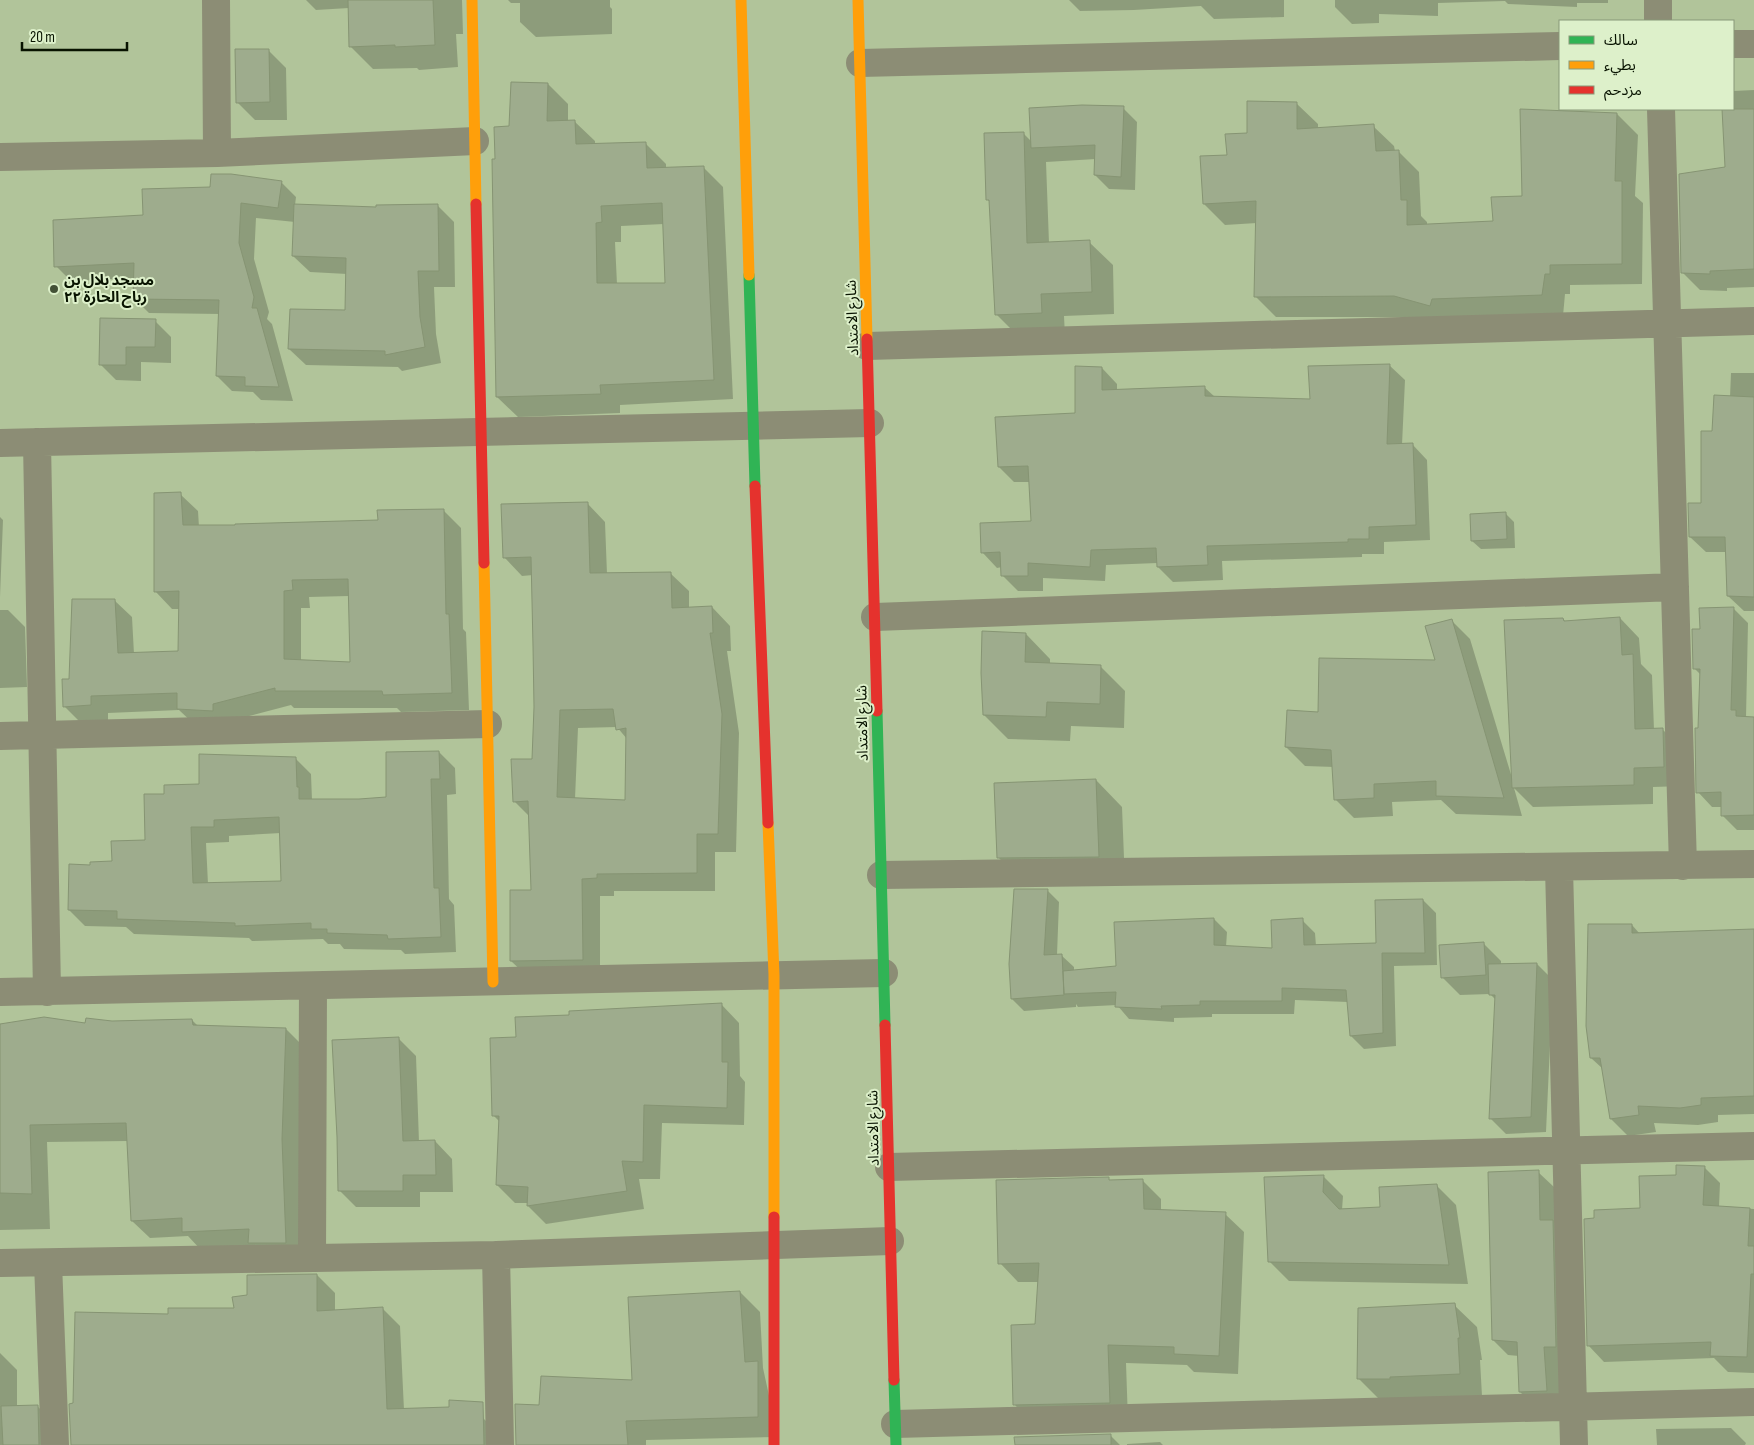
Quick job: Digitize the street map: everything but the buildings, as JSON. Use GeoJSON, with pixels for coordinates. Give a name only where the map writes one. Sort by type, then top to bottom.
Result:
{"type":"FeatureCollection","features":[{"type":"Feature","properties":{"kind":"street"},"geometry":{"type":"LineString","coordinates":[[216,0],[217,153]]}},
{"type":"Feature","properties":{"kind":"street"},"geometry":{"type":"LineString","coordinates":[[472,0],[493,982]]}},
{"type":"Feature","properties":{"kind":"street"},"geometry":{"type":"LineString","coordinates":[[741,0],[752,427],[774,975],[774,1445]]}},
{"type":"Feature","properties":{"kind":"street","name":"شارع الامتداد"},"geometry":{"type":"LineString","coordinates":[[858,0],[896,1434]]}},
{"type":"Feature","properties":{"kind":"street"},"geometry":{"type":"LineString","coordinates":[[1658,0],[1658,20]]}},
{"type":"Feature","properties":{"kind":"street"},"geometry":{"type":"LineString","coordinates":[[1734,44],[1754,44]]}},
{"type":"Feature","properties":{"kind":"street"},"geometry":{"type":"LineString","coordinates":[[860,63],[1559,46]]}},
{"type":"Feature","properties":{"kind":"street"},"geometry":{"type":"LineString","coordinates":[[1661,110],[1683,866]]}},
{"type":"Feature","properties":{"kind":"street"},"geometry":{"type":"LineString","coordinates":[[0,157],[217,153],[475,141]]}},
{"type":"Feature","properties":{"kind":"street"},"geometry":{"type":"LineString","coordinates":[[867,346],[1754,322]]}},
{"type":"Feature","properties":{"kind":"street"},"geometry":{"type":"LineString","coordinates":[[0,443],[870,423]]}},
{"type":"Feature","properties":{"kind":"street"},"geometry":{"type":"LineString","coordinates":[[37,442],[47,992]]}},
{"type":"Feature","properties":{"kind":"street"},"geometry":{"type":"LineString","coordinates":[[875,617],[1675,587]]}},
{"type":"Feature","properties":{"kind":"street"},"geometry":{"type":"LineString","coordinates":[[0,736],[488,724]]}},
{"type":"Feature","properties":{"kind":"street"},"geometry":{"type":"LineString","coordinates":[[881,876],[1754,864]]}},
{"type":"Feature","properties":{"kind":"street"},"geometry":{"type":"LineString","coordinates":[[1559,868],[1574,1445]]}},
{"type":"Feature","properties":{"kind":"street"},"geometry":{"type":"LineString","coordinates":[[0,992],[884,973]]}},
{"type":"Feature","properties":{"kind":"street"},"geometry":{"type":"LineString","coordinates":[[312,1258],[313,986]]}},
{"type":"Feature","properties":{"kind":"street"},"geometry":{"type":"LineString","coordinates":[[889,1168],[1754,1146]]}},
{"type":"Feature","properties":{"kind":"street"},"geometry":{"type":"LineString","coordinates":[[0,1263],[496,1255],[890,1241]]}},
{"type":"Feature","properties":{"kind":"street"},"geometry":{"type":"LineString","coordinates":[[496,1255],[500,1445]]}},
{"type":"Feature","properties":{"kind":"street"},"geometry":{"type":"LineString","coordinates":[[48,1263],[55,1445]]}},
{"type":"Feature","properties":{"kind":"street"},"geometry":{"type":"LineString","coordinates":[[896,1434],[1573,1406],[1754,1402]]}},
{"type":"Feature","properties":{"kind":"traffic: fast"},"geometry":{"type":"LineString","coordinates":[[749,275],[755,486]]}},
{"type":"Feature","properties":{"kind":"traffic: fast"},"geometry":{"type":"LineString","coordinates":[[877,711],[885,1025]]}},
{"type":"Feature","properties":{"kind":"traffic: fast"},"geometry":{"type":"LineString","coordinates":[[894,1380],[896,1445]]}},
{"type":"Feature","properties":{"kind":"traffic: slow"},"geometry":{"type":"LineString","coordinates":[[472,0],[476,204]]}},
{"type":"Feature","properties":{"kind":"traffic: slow"},"geometry":{"type":"LineString","coordinates":[[741,0],[749,275]]}},
{"type":"Feature","properties":{"kind":"traffic: slow"},"geometry":{"type":"LineString","coordinates":[[858,0],[867,339]]}},
{"type":"Feature","properties":{"kind":"traffic: slow"},"geometry":{"type":"LineString","coordinates":[[484,563],[493,982]]}},
{"type":"Feature","properties":{"kind":"traffic: slow"},"geometry":{"type":"LineString","coordinates":[[768,823],[774,975],[774,1217]]}},
{"type":"Feature","properties":{"kind":"traffic: jam"},"geometry":{"type":"LineString","coordinates":[[476,204],[484,563]]}},
{"type":"Feature","properties":{"kind":"traffic: jam"},"geometry":{"type":"LineString","coordinates":[[867,339],[877,711]]}},
{"type":"Feature","properties":{"kind":"traffic: jam"},"geometry":{"type":"LineString","coordinates":[[755,486],[768,823]]}},
{"type":"Feature","properties":{"kind":"traffic: jam"},"geometry":{"type":"LineString","coordinates":[[885,1025],[894,1380]]}},
{"type":"Feature","properties":{"kind":"traffic: jam"},"geometry":{"type":"LineString","coordinates":[[774,1217],[774,1445]]}},
{"type":"Feature","properties":{"kind":"place","name":"مسجد بلال بن رباح الحارة ٢٢"},"geometry":{"type":"Point","coordinates":[54,289]}}]}
